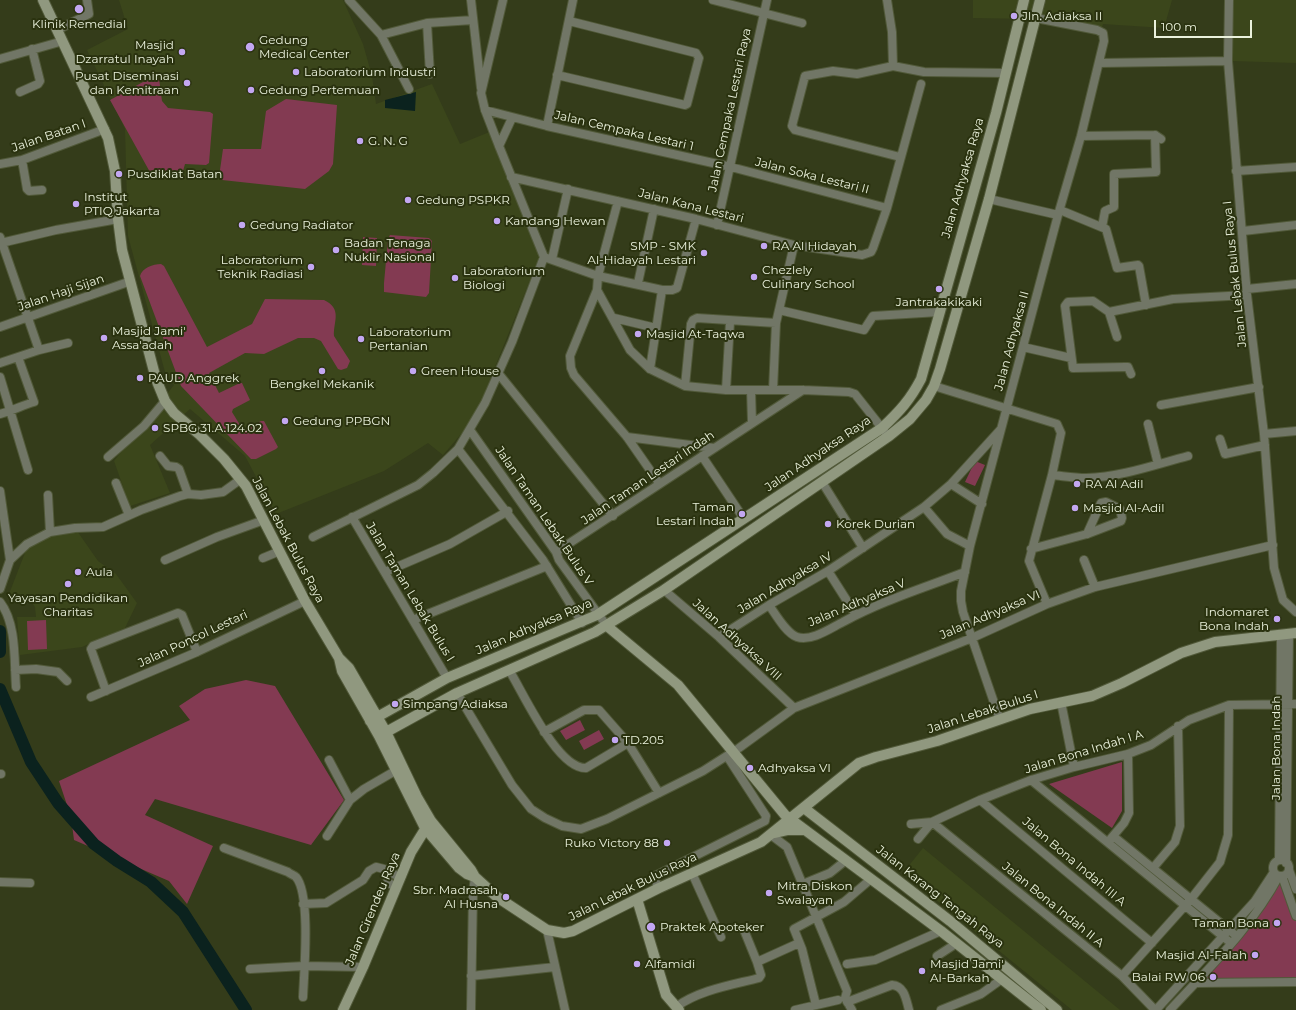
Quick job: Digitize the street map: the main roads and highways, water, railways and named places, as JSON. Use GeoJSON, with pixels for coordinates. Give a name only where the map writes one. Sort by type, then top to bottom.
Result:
{"type":"FeatureCollection","features":[{"type":"Feature","properties":{"kind":"main road","name":"Jalan Lebak Bulus Raya"},"geometry":{"type":"LineString","coordinates":[[43,0],[105,129],[114,166],[122,250],[156,379],[165,401],[174,413],[200,435],[241,479],[264,520],[305,601],[339,658],[349,668],[374,719],[386,732],[428,825]]}},
{"type":"Feature","properties":{"kind":"main road","name":"Jalan Adhyaksa Raya"},"geometry":{"type":"LineString","coordinates":[[374,719],[447,678],[582,623],[597,615],[882,428],[911,398],[921,379],[1006,73],[1024,0]]}},
{"type":"Feature","properties":{"kind":"main road","name":"Jalan Adhyaksa Raya"},"geometry":{"type":"LineString","coordinates":[[386,732],[457,693],[607,626],[664,590],[889,436],[910,419],[926,400],[934,386],[988,199],[1040,0]]}},
{"type":"Feature","properties":{"kind":"main road"},"geometry":{"type":"LineString","coordinates":[[952,263],[969,268]]}},
{"type":"Feature","properties":{"kind":"main road"},"geometry":{"type":"LineString","coordinates":[[607,626],[678,685],[730,753],[780,810],[790,819],[957,943],[1041,1010]]}},
{"type":"Feature","properties":{"kind":"main road","name":"Jalan Lebak Bulus I"},"geometry":{"type":"LineString","coordinates":[[804,808],[859,763],[876,756],[938,741],[1030,709],[1092,696],[1122,683],[1181,653],[1208,645],[1289,634]]}},
{"type":"Feature","properties":{"kind":"main road"},"geometry":{"type":"LineString","coordinates":[[386,732],[387,712]]}},
{"type":"Feature","properties":{"kind":"main road","name":"Jalan Lebak Bulus Raya"},"geometry":{"type":"LineString","coordinates":[[386,732],[395,771],[428,825],[476,877],[507,905],[547,930],[564,933],[573,931],[659,888],[761,842],[772,835],[804,808]]}},
{"type":"Feature","properties":{"kind":"main road"},"geometry":{"type":"LineString","coordinates":[[820,820],[818,811],[822,793]]}},
{"type":"Feature","properties":{"kind":"main road","name":"Jalan Karang Tengah Raya"},"geometry":{"type":"LineString","coordinates":[[804,808],[971,938],[1057,1010]]}},
{"type":"Feature","properties":{"kind":"main road"},"geometry":{"type":"LineString","coordinates":[[780,810],[782,818],[781,826]]}},
{"type":"Feature","properties":{"kind":"main road","name":"Jalan Cirendeu Raya"},"geometry":{"type":"LineString","coordinates":[[343,1010],[363,967],[411,852],[428,825]]}},
{"type":"Feature","properties":{"kind":"main road"},"geometry":{"type":"LineString","coordinates":[[772,835],[788,830],[805,830]]}},
{"type":"Feature","properties":{"kind":"main road"},"geometry":{"type":"LineString","coordinates":[[638,899],[666,995],[678,1008]]}},
{"type":"Feature","properties":{"kind":"water"},"geometry":{"type":"Polygon","coordinates":[[[416,92],[415,111],[385,108],[385,100],[416,92]]]}},
{"type":"Feature","properties":{"kind":"waterway"},"geometry":{"type":"LineString","coordinates":[[0,631],[0,652]]}},
{"type":"Feature","properties":{"kind":"waterway"},"geometry":{"type":"LineString","coordinates":[[0,689],[31,762],[58,803],[94,844],[117,861],[151,882],[183,912],[246,1010]]}},
{"type":"Feature","properties":{"kind":"place","name":"Klinik Remedial"},"geometry":{"type":"Point","coordinates":[79,9]}},
{"type":"Feature","properties":{"kind":"place","name":"Jln. Adiaksa II"},"geometry":{"type":"Point","coordinates":[1014,16]}},
{"type":"Feature","properties":{"kind":"place","name":"Gedung Medical Center"},"geometry":{"type":"Point","coordinates":[250,47]}},
{"type":"Feature","properties":{"kind":"place","name":"Masjid Dzarratul Inayah"},"geometry":{"type":"Point","coordinates":[182,52]}},
{"type":"Feature","properties":{"kind":"place","name":"Laboratorium Industri"},"geometry":{"type":"Point","coordinates":[296,72]}},
{"type":"Feature","properties":{"kind":"place","name":"Pusat Diseminasi dan Kemitraan"},"geometry":{"type":"Point","coordinates":[187,83]}},
{"type":"Feature","properties":{"kind":"place","name":"Gedung Pertemuan"},"geometry":{"type":"Point","coordinates":[251,90]}},
{"type":"Feature","properties":{"kind":"place","name":"G. N. G"},"geometry":{"type":"Point","coordinates":[360,141]}},
{"type":"Feature","properties":{"kind":"place","name":"Pusdiklat Batan"},"geometry":{"type":"Point","coordinates":[119,174]}},
{"type":"Feature","properties":{"kind":"place","name":"Gedung PSPKR"},"geometry":{"type":"Point","coordinates":[408,200]}},
{"type":"Feature","properties":{"kind":"place","name":"Institut PTIQ Jakarta"},"geometry":{"type":"Point","coordinates":[76,204]}},
{"type":"Feature","properties":{"kind":"place","name":"Kandang Hewan"},"geometry":{"type":"Point","coordinates":[497,221]}},
{"type":"Feature","properties":{"kind":"place","name":"Gedung Radiator"},"geometry":{"type":"Point","coordinates":[242,225]}},
{"type":"Feature","properties":{"kind":"place","name":"RA Al Hidayah"},"geometry":{"type":"Point","coordinates":[764,246]}},
{"type":"Feature","properties":{"kind":"place","name":"Badan Tenaga Nuklir Nasional"},"geometry":{"type":"Point","coordinates":[336,250]}},
{"type":"Feature","properties":{"kind":"place","name":"SMP - SMK Al-Hidayah Lestari"},"geometry":{"type":"Point","coordinates":[704,253]}},
{"type":"Feature","properties":{"kind":"place","name":"Laboratorium Teknik Radiasi"},"geometry":{"type":"Point","coordinates":[311,267]}},
{"type":"Feature","properties":{"kind":"place","name":"Chezlely Culinary School"},"geometry":{"type":"Point","coordinates":[754,277]}},
{"type":"Feature","properties":{"kind":"place","name":"Laboratorium Biologi"},"geometry":{"type":"Point","coordinates":[455,278]}},
{"type":"Feature","properties":{"kind":"place","name":"Jantrakakikaki"},"geometry":{"type":"Point","coordinates":[939,289]}},
{"type":"Feature","properties":{"kind":"place","name":"Masjid At-Taqwa"},"geometry":{"type":"Point","coordinates":[638,334]}},
{"type":"Feature","properties":{"kind":"place","name":"Masjid Jami' Assa'adah"},"geometry":{"type":"Point","coordinates":[104,338]}},
{"type":"Feature","properties":{"kind":"place","name":"Laboratorium Pertanian"},"geometry":{"type":"Point","coordinates":[361,339]}},
{"type":"Feature","properties":{"kind":"place","name":"Bengkel Mekanik"},"geometry":{"type":"Point","coordinates":[322,371]}},
{"type":"Feature","properties":{"kind":"place","name":"Green House"},"geometry":{"type":"Point","coordinates":[413,371]}},
{"type":"Feature","properties":{"kind":"place","name":"PAUD Anggrek"},"geometry":{"type":"Point","coordinates":[140,378]}},
{"type":"Feature","properties":{"kind":"place","name":"Gedung PPBGN"},"geometry":{"type":"Point","coordinates":[285,421]}},
{"type":"Feature","properties":{"kind":"place","name":"SPBG 31.A.124.02"},"geometry":{"type":"Point","coordinates":[155,428]}},
{"type":"Feature","properties":{"kind":"place","name":"RA Al Adil"},"geometry":{"type":"Point","coordinates":[1077,484]}},
{"type":"Feature","properties":{"kind":"place","name":"Masjid Al-Adil"},"geometry":{"type":"Point","coordinates":[1075,508]}},
{"type":"Feature","properties":{"kind":"place","name":"Taman Lestari Indah"},"geometry":{"type":"Point","coordinates":[742,514]}},
{"type":"Feature","properties":{"kind":"place","name":"Korek Durian"},"geometry":{"type":"Point","coordinates":[828,524]}},
{"type":"Feature","properties":{"kind":"place","name":"Aula"},"geometry":{"type":"Point","coordinates":[78,572]}},
{"type":"Feature","properties":{"kind":"place","name":"Yayasan Pendidikan Charitas"},"geometry":{"type":"Point","coordinates":[68,584]}},
{"type":"Feature","properties":{"kind":"place","name":"Indomaret Bona Indah"},"geometry":{"type":"Point","coordinates":[1277,619]}},
{"type":"Feature","properties":{"kind":"place","name":"Simpang Adiaksa"},"geometry":{"type":"Point","coordinates":[395,704]}},
{"type":"Feature","properties":{"kind":"place","name":"TD.205"},"geometry":{"type":"Point","coordinates":[615,740]}},
{"type":"Feature","properties":{"kind":"place","name":"Adhyaksa VI"},"geometry":{"type":"Point","coordinates":[750,768]}},
{"type":"Feature","properties":{"kind":"place","name":"Ruko Victory 88"},"geometry":{"type":"Point","coordinates":[667,843]}},
{"type":"Feature","properties":{"kind":"place","name":"Mitra Diskon Swalayan"},"geometry":{"type":"Point","coordinates":[769,893]}},
{"type":"Feature","properties":{"kind":"place","name":"Sbr. Madrasah Al Husna"},"geometry":{"type":"Point","coordinates":[506,897]}},
{"type":"Feature","properties":{"kind":"place","name":"Taman Bona"},"geometry":{"type":"Point","coordinates":[1277,923]}},
{"type":"Feature","properties":{"kind":"place","name":"Praktek Apoteker"},"geometry":{"type":"Point","coordinates":[651,927]}},
{"type":"Feature","properties":{"kind":"place","name":"Masjid Al-Falah"},"geometry":{"type":"Point","coordinates":[1255,955]}},
{"type":"Feature","properties":{"kind":"place","name":"Alfamidi"},"geometry":{"type":"Point","coordinates":[637,964]}},
{"type":"Feature","properties":{"kind":"place","name":"Masjid Jami' Al-Barkah"},"geometry":{"type":"Point","coordinates":[922,971]}},
{"type":"Feature","properties":{"kind":"place","name":"Balai RW 06"},"geometry":{"type":"Point","coordinates":[1213,977]}}]}
